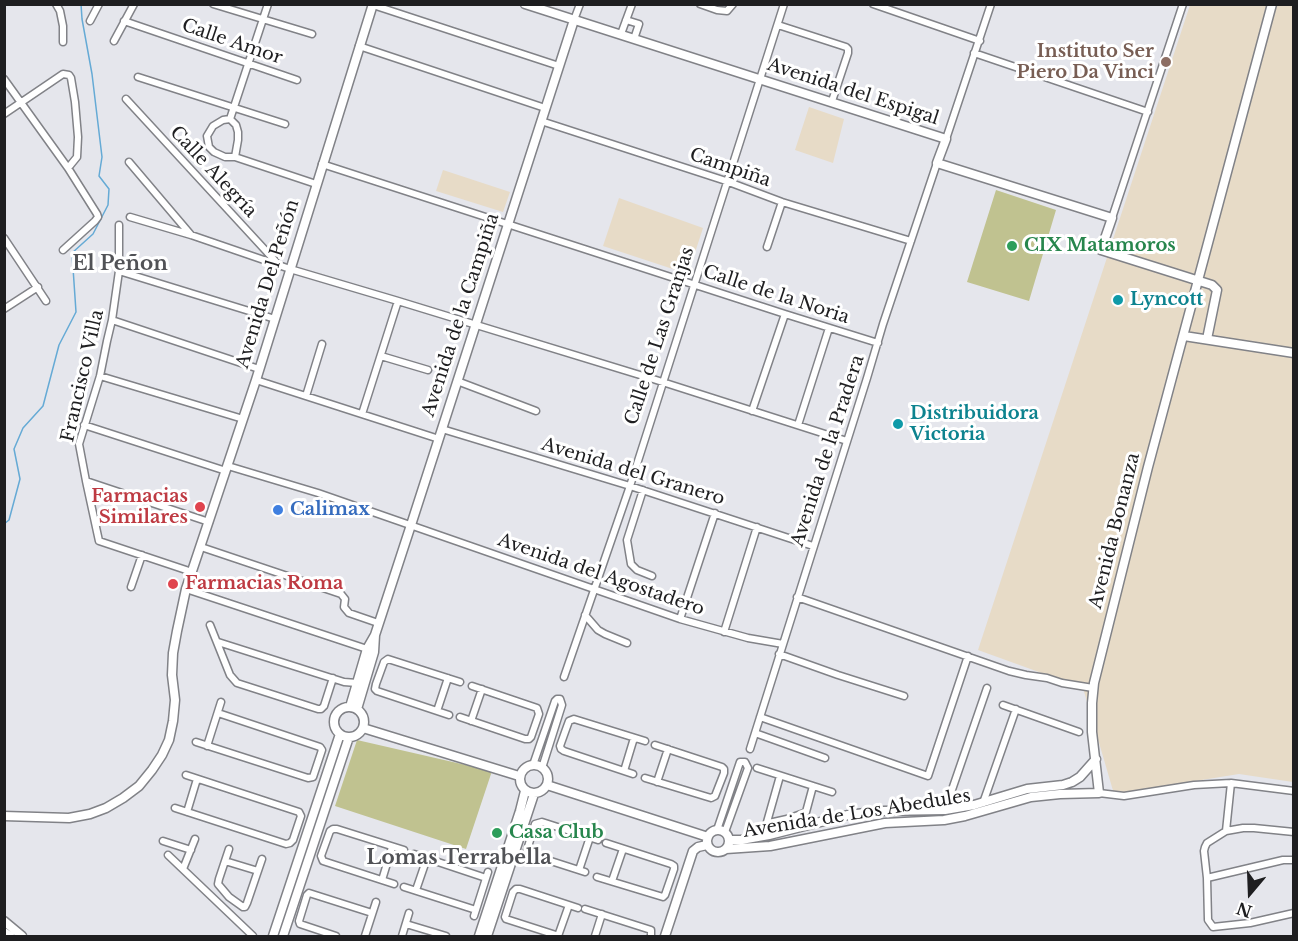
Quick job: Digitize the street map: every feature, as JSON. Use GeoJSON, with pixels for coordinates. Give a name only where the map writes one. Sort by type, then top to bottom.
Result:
{"type":"FeatureCollection","features":[{"type":"Feature","properties":{"kind":"street"},"geometry":{"type":"LineString","coordinates":[[56,4],[63,26],[63,42]]}},
{"type":"Feature","properties":{"kind":"street"},"geometry":{"type":"LineString","coordinates":[[90,21],[99,4]]}},
{"type":"Feature","properties":{"kind":"street"},"geometry":{"type":"LineString","coordinates":[[114,41],[134,4]]}},
{"type":"Feature","properties":{"kind":"street"},"geometry":{"type":"LineString","coordinates":[[213,4],[312,34]]}},
{"type":"Feature","properties":{"kind":"street"},"geometry":{"type":"LineString","coordinates":[[230,119],[268,4]]}},
{"type":"Feature","properties":{"kind":"street","name":"Avenida del Espigal"},"geometry":{"type":"LineString","coordinates":[[525,4],[946,139],[937,163]]}},
{"type":"Feature","properties":{"kind":"street","name":"Avenida de la Campiña"},"geometry":{"type":"LineString","coordinates":[[368,660],[375,644],[378,623],[580,4]]}},
{"type":"Feature","properties":{"kind":"street"},"geometry":{"type":"LineString","coordinates":[[621,34],[632,4]]}},
{"type":"Feature","properties":{"kind":"street"},"geometry":{"type":"LineString","coordinates":[[700,4],[727,11],[733,4]]}},
{"type":"Feature","properties":{"kind":"street","name":"Calle de Las Granjas"},"geometry":{"type":"LineString","coordinates":[[564,677],[630,486],[784,4]]}},
{"type":"Feature","properties":{"kind":"street"},"geometry":{"type":"LineString","coordinates":[[873,4],[980,40]]}},
{"type":"Feature","properties":{"kind":"street"},"geometry":{"type":"LineString","coordinates":[[946,139],[991,4]]}},
{"type":"Feature","properties":{"kind":"street"},"geometry":{"type":"LineString","coordinates":[[1183,4],[1101,250],[1212,285],[1217,290],[1207,339]]}},
{"type":"Feature","properties":{"kind":"street","name":"Avenida Bonanza"},"geometry":{"type":"LineString","coordinates":[[1099,793],[1092,732],[1093,688],[1146,478],[1272,4]]}},
{"type":"Feature","properties":{"kind":"street"},"geometry":{"type":"LineString","coordinates":[[373,5],[559,66]]}},
{"type":"Feature","properties":{"kind":"street","name":"Avenida Del Peñón"},"geometry":{"type":"LineString","coordinates":[[4,816],[69,818],[106,808],[139,786],[162,755],[169,740],[175,700],[172,675],[173,653],[186,589],[256,380],[373,5]]}},
{"type":"Feature","properties":{"kind":"street"},"geometry":{"type":"LineString","coordinates":[[626,20],[639,24],[634,39]]}},
{"type":"Feature","properties":{"kind":"street","name":"Calle Amor"},"geometry":{"type":"LineString","coordinates":[[124,21],[297,80]]}},
{"type":"Feature","properties":{"kind":"street"},"geometry":{"type":"LineString","coordinates":[[778,25],[848,49],[831,101]]}},
{"type":"Feature","properties":{"kind":"street"},"geometry":{"type":"LineString","coordinates":[[359,46],[545,108]]}},
{"type":"Feature","properties":{"kind":"street"},"geometry":{"type":"LineString","coordinates":[[974,53],[1148,112]]}},
{"type":"Feature","properties":{"kind":"street"},"geometry":{"type":"LineString","coordinates":[[4,114],[63,74],[69,75],[78,137],[77,157],[68,168]]}},
{"type":"Feature","properties":{"kind":"street"},"geometry":{"type":"LineString","coordinates":[[138,77],[285,124]]}},
{"type":"Feature","properties":{"kind":"street"},"geometry":{"type":"LineString","coordinates":[[4,79],[68,168],[98,217],[63,250]]}},
{"type":"Feature","properties":{"kind":"street","name":"Calle Alegría"},"geometry":{"type":"LineString","coordinates":[[126,99],[278,264]]}},
{"type":"Feature","properties":{"kind":"street","name":"Calle Alegría"},"geometry":{"type":"LineString","coordinates":[[235,157],[238,140],[236,124],[230,119],[223,120],[213,126],[207,136],[209,147],[214,152],[316,184]]}},
{"type":"Feature","properties":{"kind":"street","name":"Campiña"},"geometry":{"type":"LineString","coordinates":[[541,121],[782,202],[911,241]]}},
{"type":"Feature","properties":{"kind":"street"},"geometry":{"type":"LineString","coordinates":[[129,162],[191,235]]}},
{"type":"Feature","properties":{"kind":"street"},"geometry":{"type":"LineString","coordinates":[[937,163],[1112,218]]}},
{"type":"Feature","properties":{"kind":"street","name":"Avenida de la Pradera"},"geometry":{"type":"LineString","coordinates":[[750,749],[937,163]]}},
{"type":"Feature","properties":{"kind":"street","name":"Calle de la Noria"},"geometry":{"type":"LineString","coordinates":[[322,164],[878,343]]}},
{"type":"Feature","properties":{"kind":"street"},"geometry":{"type":"LineString","coordinates":[[767,247],[782,202]]}},
{"type":"Feature","properties":{"kind":"street"},"geometry":{"type":"LineString","coordinates":[[130,217],[290,269],[663,382],[847,441]]}},
{"type":"Feature","properties":{"kind":"street","name":"Francisco Villa"},"geometry":{"type":"LineString","coordinates":[[119,225],[119,271],[112,321],[100,376],[79,444],[86,481],[99,541],[192,572]]}},
{"type":"Feature","properties":{"kind":"street"},"geometry":{"type":"LineString","coordinates":[[4,238],[46,301]]}},
{"type":"Feature","properties":{"kind":"street"},"geometry":{"type":"LineString","coordinates":[[119,271],[275,320]]}},
{"type":"Feature","properties":{"kind":"street"},"geometry":{"type":"LineString","coordinates":[[4,309],[38,287]]}},
{"type":"Feature","properties":{"kind":"street"},"geometry":{"type":"LineString","coordinates":[[362,414],[398,301]]}},
{"type":"Feature","properties":{"kind":"street"},"geometry":{"type":"LineString","coordinates":[[752,411],[784,314]]}},
{"type":"Feature","properties":{"kind":"street"},"geometry":{"type":"LineString","coordinates":[[112,321],[259,369]]}},
{"type":"Feature","properties":{"kind":"street"},"geometry":{"type":"LineString","coordinates":[[798,425],[829,328]]}},
{"type":"Feature","properties":{"kind":"street"},"geometry":{"type":"LineString","coordinates":[[1184,336],[1293,352]]}},
{"type":"Feature","properties":{"kind":"street"},"geometry":{"type":"LineString","coordinates":[[306,396],[322,344]]}},
{"type":"Feature","properties":{"kind":"street"},"geometry":{"type":"LineString","coordinates":[[381,356],[428,370]]}},
{"type":"Feature","properties":{"kind":"street"},"geometry":{"type":"LineString","coordinates":[[100,376],[243,419]]}},
{"type":"Feature","properties":{"kind":"street"},"geometry":{"type":"LineString","coordinates":[[256,380],[439,439]]}},
{"type":"Feature","properties":{"kind":"street"},"geometry":{"type":"LineString","coordinates":[[457,381],[536,411]]}},
{"type":"Feature","properties":{"kind":"street"},"geometry":{"type":"LineString","coordinates":[[84,425],[318,493],[411,525]]}},
{"type":"Feature","properties":{"kind":"street","name":"Avenida del Granero"},"geometry":{"type":"LineString","coordinates":[[442,429],[643,490],[813,546]]}},
{"type":"Feature","properties":{"kind":"street"},"geometry":{"type":"LineString","coordinates":[[86,481],[209,522]]}},
{"type":"Feature","properties":{"kind":"street"},"geometry":{"type":"LineString","coordinates":[[643,490],[627,540],[631,564],[637,570],[652,576]]}},
{"type":"Feature","properties":{"kind":"street"},"geometry":{"type":"LineString","coordinates":[[680,619],[715,513]]}},
{"type":"Feature","properties":{"kind":"street","name":"Avenida del Agostadero"},"geometry":{"type":"LineString","coordinates":[[411,525],[680,619],[748,638],[783,644]]}},
{"type":"Feature","properties":{"kind":"street"},"geometry":{"type":"LineString","coordinates":[[724,632],[757,527]]}},
{"type":"Feature","properties":{"kind":"street"},"geometry":{"type":"LineString","coordinates":[[201,547],[341,594],[345,599],[345,610],[378,623]]}},
{"type":"Feature","properties":{"kind":"street"},"geometry":{"type":"LineString","coordinates":[[131,587],[142,555]]}},
{"type":"Feature","properties":{"kind":"street"},"geometry":{"type":"LineString","coordinates":[[186,589],[367,649]]}},
{"type":"Feature","properties":{"kind":"street"},"geometry":{"type":"LineString","coordinates":[[797,597],[988,664],[1026,675],[1093,688]]}},
{"type":"Feature","properties":{"kind":"street"},"geometry":{"type":"LineString","coordinates":[[585,615],[598,630],[627,643]]}},
{"type":"Feature","properties":{"kind":"street"},"geometry":{"type":"LineString","coordinates":[[210,625],[230,675],[237,683],[321,709],[333,678]]}},
{"type":"Feature","properties":{"kind":"street","name":"Avenida de la Campiña"},"geometry":{"type":"LineString","coordinates":[[353,708],[367,680],[367,649],[375,635]]}},
{"type":"Feature","properties":{"kind":"street"},"geometry":{"type":"LineString","coordinates":[[218,642],[344,682],[367,680],[388,659],[460,682]]}},
{"type":"Feature","properties":{"kind":"street"},"geometry":{"type":"LineString","coordinates":[[779,654],[904,696]]}},
{"type":"Feature","properties":{"kind":"street"},"geometry":{"type":"LineString","coordinates":[[760,717],[928,776],[968,656]]}},
{"type":"Feature","properties":{"kind":"street"},"geometry":{"type":"LineString","coordinates":[[437,711],[448,678]]}},
{"type":"Feature","properties":{"kind":"street"},"geometry":{"type":"LineString","coordinates":[[367,680],[377,692],[450,715]]}},
{"type":"Feature","properties":{"kind":"street","name":"Avenida de la Campiña"},"geometry":{"type":"LineString","coordinates":[[353,708],[367,680]]}},
{"type":"Feature","properties":{"kind":"street"},"geometry":{"type":"LineString","coordinates":[[460,717],[525,739],[531,737],[539,714],[537,708],[472,686]]}},
{"type":"Feature","properties":{"kind":"street"},"geometry":{"type":"LineString","coordinates":[[945,810],[987,688]]}},
{"type":"Feature","properties":{"kind":"street"},"geometry":{"type":"LineString","coordinates":[[471,721],[482,689]]}},
{"type":"Feature","properties":{"kind":"street"},"geometry":{"type":"LineString","coordinates":[[560,699],[562,705],[538,766],[546,727],[555,701],[560,699]]}},
{"type":"Feature","properties":{"kind":"street"},"geometry":{"type":"LineString","coordinates":[[207,746],[221,702]]}},
{"type":"Feature","properties":{"kind":"street"},"geometry":{"type":"LineString","coordinates":[[1003,705],[1079,732]]}},
{"type":"Feature","properties":{"kind":"street"},"geometry":{"type":"LineString","coordinates":[[353,708],[364,717],[363,728],[357,734],[345,735],[335,728],[335,717],[339,710],[353,708]]}},
{"type":"Feature","properties":{"kind":"street"},"geometry":{"type":"LineString","coordinates":[[983,803],[1016,709]]}},
{"type":"Feature","properties":{"kind":"street"},"geometry":{"type":"LineString","coordinates":[[196,742],[308,778],[313,777],[322,750],[320,747],[218,713]]}},
{"type":"Feature","properties":{"kind":"street"},"geometry":{"type":"LineString","coordinates":[[633,774],[561,749],[569,721],[574,719],[645,741]]}},
{"type":"Feature","properties":{"kind":"street"},"geometry":{"type":"LineString","coordinates":[[536,723],[546,727]]}},
{"type":"Feature","properties":{"kind":"street"},"geometry":{"type":"LineString","coordinates":[[363,728],[519,776]]}},
{"type":"Feature","properties":{"kind":"street"},"geometry":{"type":"LineString","coordinates":[[554,729],[565,732]]}},
{"type":"Feature","properties":{"kind":"street"},"geometry":{"type":"LineString","coordinates":[[755,733],[825,758]]}},
{"type":"Feature","properties":{"kind":"street"},"geometry":{"type":"LineString","coordinates":[[322,804],[329,767],[345,735]]}},
{"type":"Feature","properties":{"kind":"street"},"geometry":{"type":"LineString","coordinates":[[283,936],[345,735]]}},
{"type":"Feature","properties":{"kind":"street"},"geometry":{"type":"LineString","coordinates":[[624,771],[634,738]]}},
{"type":"Feature","properties":{"kind":"street"},"geometry":{"type":"LineString","coordinates":[[645,778],[711,798],[716,796],[720,784],[724,770],[722,767],[655,745]]}},
{"type":"Feature","properties":{"kind":"street"},"geometry":{"type":"LineString","coordinates":[[657,782],[668,749]]}},
{"type":"Feature","properties":{"kind":"street","name":"Avenida de Los Abedules"},"geometry":{"type":"LineString","coordinates":[[726,849],[770,846],[852,828],[895,822],[950,819],[974,814],[1027,789],[1072,782],[1080,777],[1096,759]]}},
{"type":"Feature","properties":{"kind":"street"},"geometry":{"type":"LineString","coordinates":[[547,784],[707,841],[711,850],[717,853],[728,847],[724,834],[731,787],[740,762],[746,762],[748,768],[724,834]]}},
{"type":"Feature","properties":{"kind":"street"},"geometry":{"type":"LineString","coordinates":[[318,764],[329,767]]}},
{"type":"Feature","properties":{"kind":"street"},"geometry":{"type":"LineString","coordinates":[[538,766],[548,776],[547,784],[543,790],[534,794],[525,790],[520,784],[519,776],[524,768],[538,766]]}},
{"type":"Feature","properties":{"kind":"street"},"geometry":{"type":"LineString","coordinates":[[757,768],[832,792]]}},
{"type":"Feature","properties":{"kind":"street"},"geometry":{"type":"LineString","coordinates":[[175,808],[286,844],[293,840],[301,816],[299,812],[186,775]]}},
{"type":"Feature","properties":{"kind":"street"},"geometry":{"type":"LineString","coordinates":[[780,776],[767,822],[787,819],[806,812],[813,786]]}},
{"type":"Feature","properties":{"kind":"street"},"geometry":{"type":"LineString","coordinates":[[187,812],[197,779]]}},
{"type":"Feature","properties":{"kind":"street"},"geometry":{"type":"LineString","coordinates":[[1226,831],[1231,783]]}},
{"type":"Feature","properties":{"kind":"street"},"geometry":{"type":"LineString","coordinates":[[1099,793],[1124,796],[1194,785],[1231,783],[1293,791]]}},
{"type":"Feature","properties":{"kind":"street"},"geometry":{"type":"LineString","coordinates":[[720,784],[731,787]]}},
{"type":"Feature","properties":{"kind":"street"},"geometry":{"type":"LineString","coordinates":[[487,936],[525,790]]}},
{"type":"Feature","properties":{"kind":"street","name":"Avenida de Los Abedules"},"geometry":{"type":"LineString","coordinates":[[724,834],[741,840],[845,815],[882,811],[945,810],[1010,798],[1099,793]]}},
{"type":"Feature","properties":{"kind":"street"},"geometry":{"type":"LineString","coordinates":[[479,936],[521,834],[534,794]]}},
{"type":"Feature","properties":{"kind":"street"},"geometry":{"type":"LineString","coordinates":[[845,815],[845,822],[852,828],[857,820],[855,814]]}},
{"type":"Feature","properties":{"kind":"street"},"geometry":{"type":"LineString","coordinates":[[787,819],[790,830]]}},
{"type":"Feature","properties":{"kind":"street"},"geometry":{"type":"LineString","coordinates":[[590,837],[582,871],[529,854],[527,850],[535,824],[542,822],[590,837],[598,840]]}},
{"type":"Feature","properties":{"kind":"street"},"geometry":{"type":"LineString","coordinates":[[1293,832],[1254,828],[1226,831],[1207,843],[1204,861],[1207,878],[1208,921],[1213,927],[1250,923],[1293,913]]}},
{"type":"Feature","properties":{"kind":"street"},"geometry":{"type":"LineString","coordinates":[[394,884],[323,861],[321,856],[330,831],[336,829],[404,850]]}},
{"type":"Feature","properties":{"kind":"street"},"geometry":{"type":"LineString","coordinates":[[296,830],[325,844]]}},
{"type":"Feature","properties":{"kind":"street"},"geometry":{"type":"LineString","coordinates":[[665,936],[693,851],[707,841],[711,832],[724,834]]}},
{"type":"Feature","properties":{"kind":"street"},"geometry":{"type":"LineString","coordinates":[[521,834],[531,837]]}},
{"type":"Feature","properties":{"kind":"street"},"geometry":{"type":"LineString","coordinates":[[273,936],[312,837]]}},
{"type":"Feature","properties":{"kind":"street"},"geometry":{"type":"LineString","coordinates":[[183,869],[195,838]]}},
{"type":"Feature","properties":{"kind":"street"},"geometry":{"type":"LineString","coordinates":[[163,841],[191,850]]}},
{"type":"Feature","properties":{"kind":"street"},"geometry":{"type":"LineString","coordinates":[[597,877],[661,897],[665,896],[674,869],[673,865],[606,843]]}},
{"type":"Feature","properties":{"kind":"street"},"geometry":{"type":"LineString","coordinates":[[382,880],[392,847]]}},
{"type":"Feature","properties":{"kind":"street"},"geometry":{"type":"LineString","coordinates":[[229,849],[218,884],[240,906],[245,907],[262,859]]}},
{"type":"Feature","properties":{"kind":"street"},"geometry":{"type":"LineString","coordinates":[[612,881],[624,849]]}},
{"type":"Feature","properties":{"kind":"street"},"geometry":{"type":"LineString","coordinates":[[404,887],[475,913],[487,875],[414,854]]}},
{"type":"Feature","properties":{"kind":"street"},"geometry":{"type":"LineString","coordinates":[[168,855],[253,936]]}},
{"type":"Feature","properties":{"kind":"street"},"geometry":{"type":"LineString","coordinates":[[416,891],[427,858]]}},
{"type":"Feature","properties":{"kind":"street"},"geometry":{"type":"LineString","coordinates":[[1207,878],[1283,860],[1293,860]]}},
{"type":"Feature","properties":{"kind":"street"},"geometry":{"type":"LineString","coordinates":[[225,861],[258,871]]}},
{"type":"Feature","properties":{"kind":"street"},"geometry":{"type":"LineString","coordinates":[[669,884],[681,888]]}},
{"type":"Feature","properties":{"kind":"street"},"geometry":{"type":"LineString","coordinates":[[569,905],[559,936],[508,921],[505,917],[513,892],[520,889],[651,930],[651,936]]}},
{"type":"Feature","properties":{"kind":"street"},"geometry":{"type":"LineString","coordinates":[[336,936],[300,924],[298,921],[309,893],[372,913]]}},
{"type":"Feature","properties":{"kind":"street"},"geometry":{"type":"LineString","coordinates":[[481,893],[509,903]]}},
{"type":"Feature","properties":{"kind":"street"},"geometry":{"type":"LineString","coordinates":[[220,905],[229,897]]}},
{"type":"Feature","properties":{"kind":"street"},"geometry":{"type":"LineString","coordinates":[[365,936],[376,902]]}},
{"type":"Feature","properties":{"kind":"street"},"geometry":{"type":"LineString","coordinates":[[293,905],[303,908]]}},
{"type":"Feature","properties":{"kind":"street"},"geometry":{"type":"LineString","coordinates":[[402,936],[409,913]]}},
{"type":"Feature","properties":{"kind":"street"},"geometry":{"type":"LineString","coordinates":[[595,936],[602,914]]}},
{"type":"Feature","properties":{"kind":"street"},"geometry":{"type":"LineString","coordinates":[[4,921],[22,936]]}},
{"type":"Feature","properties":{"kind":"street"},"geometry":{"type":"LineString","coordinates":[[406,924],[446,936]]}},
{"type":"Feature","properties":{"kind":"street"},"geometry":{"type":"LineString","coordinates":[[4,932],[10,936]]}},
{"type":"Feature","properties":{"kind":"shaded area"},"geometry":{"type":"Polygon","coordinates":[[[1190,5],[1293,5],[1293,782],[1239,774],[1114,794],[1083,688],[978,650],[1190,5]]]}},
{"type":"Feature","properties":{"kind":"shaded area"},"geometry":{"type":"Polygon","coordinates":[[[809,107],[844,119],[833,163],[795,150],[809,107]]]}},
{"type":"Feature","properties":{"kind":"shaded area"},"geometry":{"type":"Polygon","coordinates":[[[443,170],[510,192],[503,212],[436,191],[443,170]]]}},
{"type":"Feature","properties":{"kind":"shaded area"},"geometry":{"type":"Polygon","coordinates":[[[619,198],[703,228],[688,274],[603,246],[619,198]]]}},
{"type":"Feature","properties":{"kind":"green space","name":"CIX Matamoros"},"geometry":{"type":"Polygon","coordinates":[[[996,190],[1056,210],[1029,301],[967,282],[996,190]]]}},
{"type":"Feature","properties":{"kind":"green space"},"geometry":{"type":"Polygon","coordinates":[[[357,740],[492,771],[466,849],[335,806],[357,740]]]}},
{"type":"Feature","properties":{"kind":"waterway"},"geometry":{"type":"LineString","coordinates":[[4,524],[9,520],[20,479],[14,449],[23,428],[43,406],[59,345],[76,312],[72,253],[93,234],[108,205],[109,189],[99,176],[102,157],[81,4]]}},
{"type":"Feature","properties":{"kind":"place","name":"Instituto Ser Piero Da Vinci"},"geometry":{"type":"Point","coordinates":[1166,62]}},
{"type":"Feature","properties":{"kind":"place","name":"CIX Matamoros"},"geometry":{"type":"Point","coordinates":[1012,246]}},
{"type":"Feature","properties":{"kind":"place","name":"Lyncott"},"geometry":{"type":"Point","coordinates":[1118,300]}},
{"type":"Feature","properties":{"kind":"place","name":"Distribuidora Victoria"},"geometry":{"type":"Point","coordinates":[898,424]}},
{"type":"Feature","properties":{"kind":"place","name":"Farmacias Similares"},"geometry":{"type":"Point","coordinates":[200,507]}},
{"type":"Feature","properties":{"kind":"place","name":"Calimax"},"geometry":{"type":"Point","coordinates":[278,510]}},
{"type":"Feature","properties":{"kind":"place","name":"Farmacias Roma"},"geometry":{"type":"Point","coordinates":[173,584]}},
{"type":"Feature","properties":{"kind":"place","name":"Casa Club"},"geometry":{"type":"Point","coordinates":[497,833]}},
{"type":"Feature","properties":{"kind":"district","name":"El Peñon"},"geometry":{"type":"Point","coordinates":[120,264]}},
{"type":"Feature","properties":{"kind":"district","name":"Lomas Terrabella"},"geometry":{"type":"Point","coordinates":[459,858]}}]}
